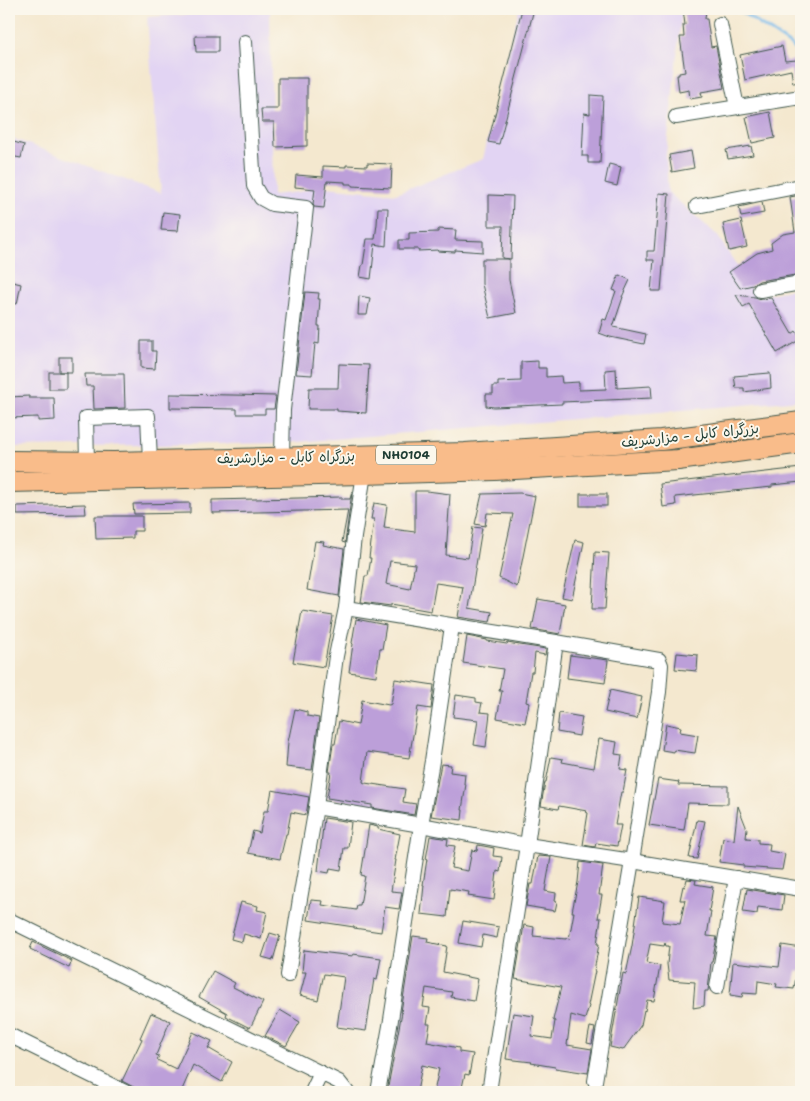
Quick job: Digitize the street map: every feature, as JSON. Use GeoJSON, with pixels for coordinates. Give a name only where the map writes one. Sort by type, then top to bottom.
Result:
{"type":"FeatureCollection","features":[{"type":"Feature","properties":{"kind":"highway","name":"بزرگراه کابل - مزارشریف"},"geometry":{"type":"LineString","coordinates":[[283,466],[364,474],[495,470],[661,440],[801,422]]}},
{"type":"Feature","properties":{"kind":"highway","name":"بزرگراه کابل - مزارشریف"},"geometry":{"type":"LineString","coordinates":[[9,482],[150,470],[283,466],[465,453],[678,460],[801,443]]}},
{"type":"Feature","properties":{"kind":"highway","name":"بزرگراه کابل - مزارشریف"},"geometry":{"type":"LineString","coordinates":[[9,461],[87,462],[150,470]]}},
{"type":"Feature","properties":{"kind":"street"},"geometry":{"type":"LineString","coordinates":[[720,24],[737,107]]}},
{"type":"Feature","properties":{"kind":"street"},"geometry":{"type":"LineString","coordinates":[[245,42],[254,186],[260,198],[272,204],[306,208],[283,410],[283,466]]}},
{"type":"Feature","properties":{"kind":"street"},"geometry":{"type":"LineString","coordinates":[[676,117],[801,97]]}},
{"type":"Feature","properties":{"kind":"street"},"geometry":{"type":"LineString","coordinates":[[697,206],[801,186]]}},
{"type":"Feature","properties":{"kind":"street"},"geometry":{"type":"LineString","coordinates":[[760,290],[801,283]]}},
{"type":"Feature","properties":{"kind":"street"},"geometry":{"type":"LineString","coordinates":[[87,462],[86,418],[148,416],[150,470]]}},
{"type":"Feature","properties":{"kind":"street"},"geometry":{"type":"LineString","coordinates":[[288,975],[316,807],[336,656],[346,608],[364,474]]}},
{"type":"Feature","properties":{"kind":"street"},"geometry":{"type":"LineString","coordinates":[[346,608],[659,660],[661,665],[659,692],[595,1081]]}},
{"type":"Feature","properties":{"kind":"street"},"geometry":{"type":"LineString","coordinates":[[378,1092],[390,1026],[452,626]]}},
{"type":"Feature","properties":{"kind":"street"},"geometry":{"type":"LineString","coordinates":[[489,1092],[556,642]]}},
{"type":"Feature","properties":{"kind":"street"},"geometry":{"type":"LineString","coordinates":[[316,807],[527,845],[801,889]]}},
{"type":"Feature","properties":{"kind":"street"},"geometry":{"type":"LineString","coordinates":[[717,987],[736,878]]}},
{"type":"Feature","properties":{"kind":"street"},"geometry":{"type":"LineString","coordinates":[[9,920],[321,1073],[338,1082],[347,1092]]}},
{"type":"Feature","properties":{"kind":"street"},"geometry":{"type":"LineString","coordinates":[[9,1035],[125,1092]]}},
{"type":"Feature","properties":{"kind":"street"},"geometry":{"type":"LineString","coordinates":[[312,1092],[321,1073]]}},
{"type":"Feature","properties":{"kind":"shaded area"},"geometry":{"type":"Polygon","coordinates":[[[519,9],[682,9],[666,155],[668,192],[717,235],[757,297],[801,287],[801,400],[286,443],[9,447],[9,137],[161,193],[147,17],[270,10],[273,195],[300,192],[316,186],[396,194],[483,159],[519,9]]]}},
{"type":"Feature","properties":{"kind":"building"},"geometry":{"type":"Polygon","coordinates":[[[522,9],[534,9],[499,144],[488,142],[522,9]]]}},
{"type":"Feature","properties":{"kind":"building"},"geometry":{"type":"Polygon","coordinates":[[[683,9],[706,9],[705,19],[707,19],[711,47],[716,46],[724,88],[701,92],[702,97],[690,99],[689,90],[679,92],[677,75],[685,72],[680,37],[684,37],[683,9]]]}},
{"type":"Feature","properties":{"kind":"building"},"geometry":{"type":"Polygon","coordinates":[[[195,36],[218,36],[218,52],[196,52],[195,36]]]}},
{"type":"Feature","properties":{"kind":"building"},"geometry":{"type":"Polygon","coordinates":[[[782,46],[785,61],[797,60],[801,65],[801,82],[793,83],[791,70],[745,80],[740,55],[782,46]]]}},
{"type":"Feature","properties":{"kind":"building"},"geometry":{"type":"Polygon","coordinates":[[[278,78],[307,78],[307,146],[275,147],[274,122],[262,122],[261,109],[278,109],[278,78]]]}},
{"type":"Feature","properties":{"kind":"building"},"geometry":{"type":"Polygon","coordinates":[[[590,95],[603,96],[600,163],[588,163],[588,156],[582,156],[584,113],[590,114],[590,95]]]}},
{"type":"Feature","properties":{"kind":"building"},"geometry":{"type":"Polygon","coordinates":[[[770,112],[775,138],[752,143],[746,117],[770,112]]]}},
{"type":"Feature","properties":{"kind":"building"},"geometry":{"type":"Polygon","coordinates":[[[14,142],[24,145],[21,158],[10,156],[14,142]]]}},
{"type":"Feature","properties":{"kind":"building"},"geometry":{"type":"Polygon","coordinates":[[[751,146],[753,155],[728,159],[726,150],[751,146]]]}},
{"type":"Feature","properties":{"kind":"building"},"geometry":{"type":"Polygon","coordinates":[[[691,151],[694,168],[672,172],[669,155],[691,151]]]}},
{"type":"Feature","properties":{"kind":"building"},"geometry":{"type":"Polygon","coordinates":[[[367,163],[392,164],[391,188],[352,186],[352,184],[345,184],[345,182],[327,181],[324,208],[314,207],[315,189],[295,187],[296,175],[323,177],[323,166],[367,166],[367,163]]]}},
{"type":"Feature","properties":{"kind":"building"},"geometry":{"type":"Polygon","coordinates":[[[609,164],[621,167],[617,186],[605,183],[609,164]]]}},
{"type":"Feature","properties":{"kind":"building"},"geometry":{"type":"Polygon","coordinates":[[[659,193],[669,194],[661,291],[651,291],[654,260],[647,260],[647,251],[654,251],[659,193]]]}},
{"type":"Feature","properties":{"kind":"building"},"geometry":{"type":"Polygon","coordinates":[[[489,195],[513,196],[511,259],[502,258],[503,226],[489,226],[489,195]]]}},
{"type":"Feature","properties":{"kind":"building"},"geometry":{"type":"Polygon","coordinates":[[[801,195],[801,274],[759,281],[753,285],[740,288],[729,272],[757,253],[772,249],[771,243],[783,234],[795,232],[790,197],[801,195]]]}},
{"type":"Feature","properties":{"kind":"building"},"geometry":{"type":"Polygon","coordinates":[[[762,202],[764,213],[741,217],[739,207],[762,202]]]}},
{"type":"Feature","properties":{"kind":"building"},"geometry":{"type":"Polygon","coordinates":[[[378,208],[388,208],[386,246],[375,244],[371,279],[360,277],[367,239],[375,239],[378,208]]]}},
{"type":"Feature","properties":{"kind":"building"},"geometry":{"type":"Polygon","coordinates":[[[163,212],[180,214],[178,231],[161,230],[163,212]]]}},
{"type":"Feature","properties":{"kind":"building"},"geometry":{"type":"Polygon","coordinates":[[[741,220],[747,247],[729,251],[723,224],[741,220]]]}},
{"type":"Feature","properties":{"kind":"building"},"geometry":{"type":"Polygon","coordinates":[[[438,229],[456,230],[455,240],[483,241],[483,252],[399,249],[399,240],[409,240],[409,233],[438,232],[438,229]]]}},
{"type":"Feature","properties":{"kind":"building"},"geometry":{"type":"Polygon","coordinates":[[[482,259],[509,259],[509,280],[516,313],[490,318],[482,284],[482,259]]]}},
{"type":"Feature","properties":{"kind":"building"},"geometry":{"type":"Polygon","coordinates":[[[619,275],[630,280],[622,297],[613,327],[646,334],[644,344],[599,333],[603,319],[606,320],[616,291],[613,290],[619,275]]]}},
{"type":"Feature","properties":{"kind":"building"},"geometry":{"type":"Polygon","coordinates":[[[9,281],[21,284],[17,304],[9,303],[9,281]]]}},
{"type":"Feature","properties":{"kind":"building"},"geometry":{"type":"Polygon","coordinates":[[[305,292],[319,293],[318,299],[320,299],[319,344],[315,343],[312,375],[296,374],[305,292]]]}},
{"type":"Feature","properties":{"kind":"building"},"geometry":{"type":"Polygon","coordinates":[[[736,295],[761,299],[771,298],[792,334],[796,331],[801,339],[777,353],[749,304],[743,307],[736,295]]]}},
{"type":"Feature","properties":{"kind":"building"},"geometry":{"type":"Polygon","coordinates":[[[359,296],[370,298],[367,315],[358,315],[359,296]]]}},
{"type":"Feature","properties":{"kind":"building"},"geometry":{"type":"Polygon","coordinates":[[[141,341],[152,341],[152,351],[156,351],[155,369],[141,368],[141,341]]]}},
{"type":"Feature","properties":{"kind":"building"},"geometry":{"type":"Polygon","coordinates":[[[59,357],[72,357],[72,372],[59,372],[59,357]]]}},
{"type":"Feature","properties":{"kind":"building"},"geometry":{"type":"Polygon","coordinates":[[[538,361],[538,368],[546,368],[546,377],[561,376],[562,383],[579,382],[579,390],[606,389],[605,370],[616,369],[617,388],[651,386],[652,398],[562,402],[562,404],[486,406],[486,394],[493,394],[493,386],[498,386],[498,382],[521,381],[521,362],[538,361]]]}},
{"type":"Feature","properties":{"kind":"building"},"geometry":{"type":"Polygon","coordinates":[[[339,364],[369,365],[366,413],[337,411],[337,409],[308,409],[309,388],[338,388],[339,364]]]}},
{"type":"Feature","properties":{"kind":"building"},"geometry":{"type":"Polygon","coordinates":[[[49,372],[66,372],[66,389],[49,389],[49,372]]]}},
{"type":"Feature","properties":{"kind":"building"},"geometry":{"type":"Polygon","coordinates":[[[770,373],[771,388],[744,392],[744,388],[736,388],[734,376],[770,373]]]}},
{"type":"Feature","properties":{"kind":"building"},"geometry":{"type":"Polygon","coordinates":[[[85,374],[124,374],[125,408],[94,409],[93,386],[86,386],[85,374]]]}},
{"type":"Feature","properties":{"kind":"building"},"geometry":{"type":"Polygon","coordinates":[[[170,394],[276,396],[274,409],[265,409],[265,414],[237,414],[237,409],[170,408],[170,394]]]}},
{"type":"Feature","properties":{"kind":"building"},"geometry":{"type":"Polygon","coordinates":[[[29,396],[29,398],[54,398],[55,420],[38,421],[38,417],[9,418],[9,397],[29,396]]]}},
{"type":"Feature","properties":{"kind":"building"},"geometry":{"type":"Polygon","coordinates":[[[801,468],[801,482],[772,485],[772,487],[675,497],[676,505],[663,507],[660,484],[801,468]]]}},
{"type":"Feature","properties":{"kind":"building"},"geometry":{"type":"Polygon","coordinates":[[[415,491],[450,494],[446,555],[468,558],[473,527],[482,528],[469,608],[492,612],[490,622],[458,617],[463,587],[436,583],[431,611],[391,604],[391,606],[361,602],[365,576],[368,576],[371,558],[369,558],[374,519],[371,519],[374,503],[387,505],[384,528],[415,532],[415,491]],[[390,561],[386,584],[410,589],[415,564],[390,561]]]}},
{"type":"Feature","properties":{"kind":"building"},"geometry":{"type":"Polygon","coordinates":[[[352,492],[345,543],[342,542],[348,510],[212,513],[212,500],[342,497],[342,499],[350,499],[352,492]]]}},
{"type":"Feature","properties":{"kind":"building"},"geometry":{"type":"Polygon","coordinates":[[[520,493],[535,496],[517,587],[499,578],[513,514],[487,513],[485,526],[475,524],[482,494],[520,493]]]}},
{"type":"Feature","properties":{"kind":"building"},"geometry":{"type":"Polygon","coordinates":[[[580,494],[607,494],[607,506],[580,506],[580,494]]]}},
{"type":"Feature","properties":{"kind":"building"},"geometry":{"type":"Polygon","coordinates":[[[190,503],[190,513],[134,514],[133,504],[190,503]]]}},
{"type":"Feature","properties":{"kind":"building"},"geometry":{"type":"Polygon","coordinates":[[[85,504],[86,514],[17,515],[17,506],[85,504]]]}},
{"type":"Feature","properties":{"kind":"building"},"geometry":{"type":"Polygon","coordinates":[[[95,516],[142,516],[142,531],[133,531],[133,538],[96,539],[95,516]]]}},
{"type":"Feature","properties":{"kind":"building"},"geometry":{"type":"Polygon","coordinates":[[[575,540],[584,542],[572,599],[562,597],[575,540]]]}},
{"type":"Feature","properties":{"kind":"building"},"geometry":{"type":"Polygon","coordinates":[[[315,541],[324,542],[323,545],[344,549],[339,596],[307,590],[315,541]]]}},
{"type":"Feature","properties":{"kind":"building"},"geometry":{"type":"Polygon","coordinates":[[[595,552],[609,553],[605,609],[592,609],[595,552]]]}},
{"type":"Feature","properties":{"kind":"building"},"geometry":{"type":"Polygon","coordinates":[[[538,599],[565,604],[560,634],[532,629],[538,599]]]}},
{"type":"Feature","properties":{"kind":"building"},"geometry":{"type":"Polygon","coordinates":[[[302,611],[333,616],[324,667],[293,662],[302,611]]]}},
{"type":"Feature","properties":{"kind":"building"},"geometry":{"type":"Polygon","coordinates":[[[356,619],[386,625],[376,676],[349,672],[356,619]]]}},
{"type":"Feature","properties":{"kind":"building"},"geometry":{"type":"Polygon","coordinates":[[[467,636],[487,641],[546,649],[545,655],[535,653],[526,702],[529,703],[525,723],[497,718],[502,691],[499,691],[503,669],[463,663],[467,636]]]}},
{"type":"Feature","properties":{"kind":"building"},"geometry":{"type":"Polygon","coordinates":[[[677,653],[698,655],[697,671],[675,669],[677,653]]]}},
{"type":"Feature","properties":{"kind":"building"},"geometry":{"type":"Polygon","coordinates":[[[570,655],[608,660],[605,683],[567,678],[570,655]]]}},
{"type":"Feature","properties":{"kind":"building"},"geometry":{"type":"Polygon","coordinates":[[[395,679],[434,685],[431,709],[418,707],[409,758],[367,752],[363,782],[405,789],[403,802],[416,804],[414,815],[372,808],[372,805],[327,798],[333,744],[335,744],[339,721],[358,725],[362,700],[391,704],[395,679]]]}},
{"type":"Feature","properties":{"kind":"building"},"geometry":{"type":"Polygon","coordinates":[[[610,690],[642,697],[637,719],[605,712],[610,690]]]}},
{"type":"Feature","properties":{"kind":"building"},"geometry":{"type":"Polygon","coordinates":[[[456,695],[476,698],[476,702],[482,703],[480,712],[490,713],[486,747],[474,745],[478,720],[453,717],[456,695]]]}},
{"type":"Feature","properties":{"kind":"building"},"geometry":{"type":"Polygon","coordinates":[[[295,709],[307,712],[307,716],[319,718],[312,770],[286,767],[288,742],[295,709]]]}},
{"type":"Feature","properties":{"kind":"building"},"geometry":{"type":"Polygon","coordinates":[[[559,713],[582,717],[579,736],[557,732],[559,713]]]}},
{"type":"Feature","properties":{"kind":"building"},"geometry":{"type":"Polygon","coordinates":[[[666,724],[681,727],[680,732],[698,735],[695,753],[662,750],[666,724]]]}},
{"type":"Feature","properties":{"kind":"building"},"geometry":{"type":"Polygon","coordinates":[[[599,739],[617,742],[615,754],[622,755],[620,769],[627,770],[615,825],[621,825],[617,846],[596,843],[595,847],[583,845],[587,811],[559,806],[558,809],[541,806],[551,757],[563,759],[562,762],[594,768],[599,739]]]}},
{"type":"Feature","properties":{"kind":"building"},"geometry":{"type":"Polygon","coordinates":[[[441,764],[451,765],[450,772],[465,774],[464,784],[466,784],[462,820],[431,816],[441,764]]]}},
{"type":"Feature","properties":{"kind":"building"},"geometry":{"type":"Polygon","coordinates":[[[658,779],[679,782],[678,785],[728,786],[728,804],[688,803],[684,830],[649,825],[658,779]]]}},
{"type":"Feature","properties":{"kind":"building"},"geometry":{"type":"Polygon","coordinates":[[[272,790],[309,797],[306,815],[291,812],[280,859],[248,853],[253,831],[260,833],[264,811],[268,811],[272,790]]]}},
{"type":"Feature","properties":{"kind":"building"},"geometry":{"type":"Polygon","coordinates":[[[738,806],[747,829],[746,838],[758,839],[758,843],[770,844],[769,851],[785,854],[782,870],[743,867],[743,865],[719,862],[723,838],[734,840],[738,806]]]}},
{"type":"Feature","properties":{"kind":"building"},"geometry":{"type":"Polygon","coordinates":[[[324,818],[351,822],[348,848],[344,848],[341,870],[330,868],[329,873],[318,871],[324,818]]]}},
{"type":"Feature","properties":{"kind":"building"},"geometry":{"type":"Polygon","coordinates":[[[697,820],[705,821],[697,859],[689,858],[697,820]]]}},
{"type":"Feature","properties":{"kind":"building"},"geometry":{"type":"Polygon","coordinates":[[[369,825],[400,834],[391,891],[402,892],[399,909],[385,907],[381,932],[308,920],[311,900],[323,901],[322,905],[356,910],[357,905],[360,905],[365,876],[361,875],[369,825]]]}},
{"type":"Feature","properties":{"kind":"building"},"geometry":{"type":"Polygon","coordinates":[[[430,836],[448,839],[447,845],[455,846],[451,868],[468,871],[472,850],[477,851],[478,845],[494,848],[493,856],[502,857],[500,872],[497,871],[494,900],[468,896],[469,892],[450,889],[447,917],[421,914],[430,836]]]}},
{"type":"Feature","properties":{"kind":"building"},"geometry":{"type":"Polygon","coordinates":[[[538,856],[551,857],[545,891],[556,893],[555,911],[526,906],[530,884],[533,884],[538,856]]]}},
{"type":"Feature","properties":{"kind":"building"},"geometry":{"type":"Polygon","coordinates":[[[580,862],[603,865],[599,895],[602,895],[598,918],[601,918],[597,944],[599,944],[589,1006],[585,1019],[571,1015],[567,1045],[592,1049],[588,1073],[506,1059],[513,1013],[534,1016],[531,1036],[552,1039],[555,1021],[553,1020],[561,987],[515,979],[524,925],[534,927],[533,936],[569,939],[580,862]]]}},
{"type":"Feature","properties":{"kind":"building"},"geometry":{"type":"Polygon","coordinates":[[[687,879],[696,880],[695,884],[713,887],[707,936],[717,937],[711,962],[708,991],[705,991],[704,1006],[693,1008],[695,982],[669,980],[667,964],[669,946],[666,946],[665,943],[664,946],[650,944],[646,963],[660,966],[654,1001],[647,1000],[641,1025],[623,1050],[610,1047],[623,973],[626,974],[632,946],[639,897],[665,901],[662,922],[680,924],[685,900],[680,900],[683,886],[685,887],[687,879]]]}},
{"type":"Feature","properties":{"kind":"building"},"geometry":{"type":"Polygon","coordinates":[[[747,889],[784,895],[782,910],[758,907],[757,914],[743,912],[747,889]]]}},
{"type":"Feature","properties":{"kind":"building"},"geometry":{"type":"Polygon","coordinates":[[[241,902],[258,906],[257,910],[267,912],[261,939],[244,934],[242,942],[231,939],[241,902]]]}},
{"type":"Feature","properties":{"kind":"building"},"geometry":{"type":"Polygon","coordinates":[[[463,921],[499,927],[497,938],[483,935],[481,947],[459,943],[463,921]]]}},
{"type":"Feature","properties":{"kind":"building"},"geometry":{"type":"Polygon","coordinates":[[[270,933],[280,936],[273,960],[262,957],[270,933]]]}},
{"type":"Feature","properties":{"kind":"building"},"geometry":{"type":"Polygon","coordinates":[[[413,936],[428,938],[427,942],[447,946],[443,972],[478,979],[474,1001],[451,997],[452,992],[426,988],[423,1007],[430,1008],[427,1024],[430,1024],[427,1042],[459,1048],[459,1052],[473,1054],[469,1075],[465,1074],[461,1092],[434,1092],[439,1069],[422,1065],[417,1092],[387,1092],[402,1012],[413,936]]]}},
{"type":"Feature","properties":{"kind":"building"},"geometry":{"type":"Polygon","coordinates":[[[33,942],[72,961],[69,968],[30,949],[33,942]]]}},
{"type":"Feature","properties":{"kind":"building"},"geometry":{"type":"Polygon","coordinates":[[[782,945],[801,948],[801,972],[797,971],[794,989],[776,987],[777,984],[758,981],[757,994],[743,993],[742,997],[730,995],[733,962],[779,967],[782,945]]]}},
{"type":"Feature","properties":{"kind":"building"},"geometry":{"type":"Polygon","coordinates":[[[304,950],[381,958],[377,980],[374,979],[366,1031],[337,1027],[344,977],[324,974],[318,1000],[300,995],[306,972],[302,972],[304,950]]]}},
{"type":"Feature","properties":{"kind":"building"},"geometry":{"type":"Polygon","coordinates":[[[213,971],[235,983],[233,987],[263,1002],[250,1028],[226,1016],[227,1013],[199,997],[213,971]]]}},
{"type":"Feature","properties":{"kind":"building"},"geometry":{"type":"Polygon","coordinates":[[[280,1010],[300,1022],[286,1046],[265,1036],[280,1010]]]}},
{"type":"Feature","properties":{"kind":"building"},"geometry":{"type":"Polygon","coordinates":[[[151,1013],[170,1021],[156,1055],[159,1056],[157,1060],[176,1069],[193,1032],[212,1041],[208,1048],[232,1062],[222,1082],[193,1065],[181,1092],[143,1092],[122,1081],[142,1039],[140,1038],[151,1013]]]}},
{"type":"Feature","properties":{"kind":"building"},"geometry":{"type":"Polygon","coordinates":[[[590,1027],[595,1028],[592,1044],[587,1043],[590,1027]]]}},
{"type":"Feature","properties":{"kind":"waterway"},"geometry":{"type":"LineString","coordinates":[[737,9],[792,46],[801,56]]}}]}
